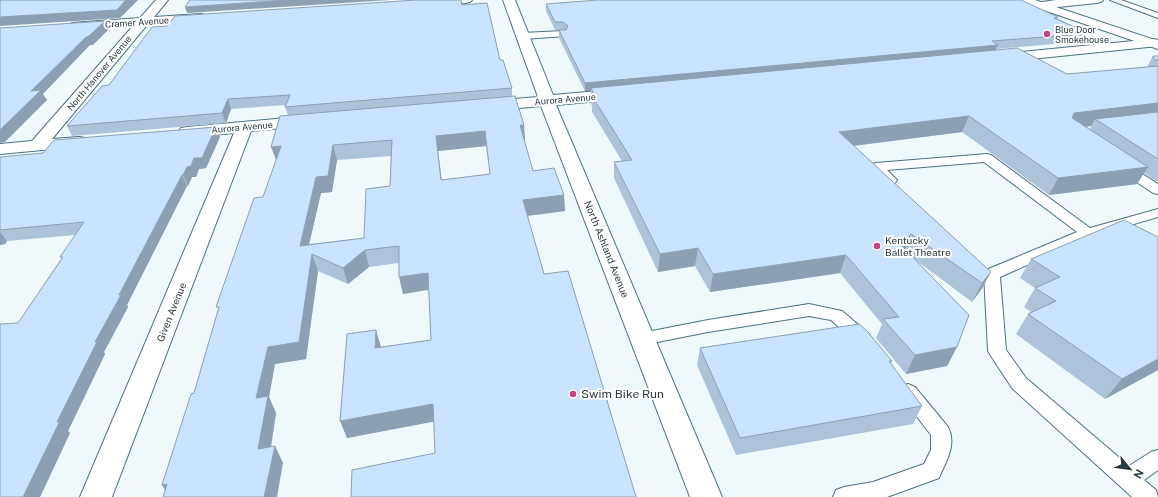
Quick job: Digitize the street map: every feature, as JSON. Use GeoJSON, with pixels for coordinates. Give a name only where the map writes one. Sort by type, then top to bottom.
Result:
{"type":"FeatureCollection","features":[{"type":"Feature","properties":{"kind":"street","name":"North Hanover Avenue"},"geometry":{"type":"LineString","coordinates":[[37,146],[162,0]]}},
{"type":"Feature","properties":{"kind":"street"},"geometry":{"type":"LineString","coordinates":[[419,3],[466,0]]}},
{"type":"Feature","properties":{"kind":"street","name":"North Ashland Avenue"},"geometry":{"type":"LineString","coordinates":[[509,0],[547,100],[706,497]]}},
{"type":"Feature","properties":{"kind":"street"},"geometry":{"type":"LineString","coordinates":[[1024,0],[1156,44]]}},
{"type":"Feature","properties":{"kind":"street"},"geometry":{"type":"LineString","coordinates":[[1039,5],[1096,0]]}},
{"type":"Feature","properties":{"kind":"street","name":"Cramer Avenue"},"geometry":{"type":"LineString","coordinates":[[63,27],[213,17]]}},
{"type":"Feature","properties":{"kind":"street"},"geometry":{"type":"LineString","coordinates":[[990,59],[1156,44]]}},
{"type":"Feature","properties":{"kind":"street","name":"Aurora Avenue"},"geometry":{"type":"LineString","coordinates":[[476,107],[632,93]]}},
{"type":"Feature","properties":{"kind":"street","name":"Aurora Avenue"},"geometry":{"type":"LineString","coordinates":[[176,133],[325,120]]}},
{"type":"Feature","properties":{"kind":"street","name":"Given Avenue"},"geometry":{"type":"LineString","coordinates":[[96,497],[245,126]]}},
{"type":"Feature","properties":{"kind":"street"},"geometry":{"type":"LineString","coordinates":[[0,149],[91,141]]}},
{"type":"Feature","properties":{"kind":"lane"},"geometry":{"type":"LineString","coordinates":[[1114,0],[1158,16]]}},
{"type":"Feature","properties":{"kind":"lane"},"geometry":{"type":"LineString","coordinates":[[523,36],[563,34]]}},
{"type":"Feature","properties":{"kind":"lane"},"geometry":{"type":"LineString","coordinates":[[899,189],[876,167],[987,158],[1088,233]]}},
{"type":"Feature","properties":{"kind":"lane"},"geometry":{"type":"LineString","coordinates":[[1115,161],[1158,190]]}},
{"type":"Feature","properties":{"kind":"lane"},"geometry":{"type":"LineString","coordinates":[[1148,497],[1019,383],[997,351],[986,269],[1088,233],[1158,213]]}},
{"type":"Feature","properties":{"kind":"lane"},"geometry":{"type":"LineString","coordinates":[[1106,228],[1126,238]]}},
{"type":"Feature","properties":{"kind":"lane"},"geometry":{"type":"LineString","coordinates":[[642,339],[708,326],[809,310],[836,315],[867,342],[877,354]]}},
{"type":"Feature","properties":{"kind":"lane"},"geometry":{"type":"LineString","coordinates":[[844,497],[873,492],[931,470],[941,450],[942,432],[897,378]]}},
{"type":"Feature","properties":{"kind":"lane"},"geometry":{"type":"LineString","coordinates":[[1127,479],[1158,458]]}},
{"type":"Feature","properties":{"kind":"building"},"geometry":{"type":"Polygon","coordinates":[[[0,0],[126,0],[117,10],[0,17],[0,0]]]}},
{"type":"Feature","properties":{"kind":"building"},"geometry":{"type":"Polygon","coordinates":[[[190,0],[288,0],[185,7],[190,0]]]}},
{"type":"Feature","properties":{"kind":"building"},"geometry":{"type":"Polygon","coordinates":[[[416,0],[461,0],[462,5],[487,3],[500,60],[503,60],[512,88],[285,107],[290,95],[228,99],[222,113],[67,126],[102,86],[109,85],[152,27],[167,26],[175,16],[416,0]]]}},
{"type":"Feature","properties":{"kind":"building"},"geometry":{"type":"Polygon","coordinates":[[[598,0],[1021,0],[1058,17],[1054,18],[1077,28],[1072,29],[1082,34],[992,41],[998,45],[585,83],[559,30],[566,30],[568,26],[563,22],[555,22],[546,4],[598,0]]]}},
{"type":"Feature","properties":{"kind":"building"},"geometry":{"type":"Polygon","coordinates":[[[105,21],[86,37],[31,91],[41,90],[0,130],[0,28],[105,21]]]}},
{"type":"Feature","properties":{"kind":"building"},"geometry":{"type":"Polygon","coordinates":[[[1017,48],[1067,74],[1158,66],[1158,103],[1074,113],[1072,118],[1148,167],[1058,178],[969,116],[839,132],[991,272],[982,283],[911,234],[901,245],[969,315],[957,347],[915,355],[883,319],[899,317],[846,255],[713,274],[698,248],[660,254],[614,162],[632,160],[592,96],[595,96],[591,88],[1017,48]]]}},
{"type":"Feature","properties":{"kind":"building"},"geometry":{"type":"Polygon","coordinates":[[[1153,56],[1158,56],[1158,61],[1153,58],[1153,56]]]}},
{"type":"Feature","properties":{"kind":"building"},"geometry":{"type":"Polygon","coordinates":[[[515,96],[524,125],[520,125],[533,171],[554,168],[564,195],[523,200],[544,274],[568,271],[636,497],[351,497],[352,470],[435,453],[433,404],[340,421],[347,334],[376,330],[375,348],[431,340],[428,273],[399,277],[399,246],[365,250],[343,268],[312,254],[299,342],[268,347],[256,398],[268,396],[258,449],[275,446],[264,497],[163,497],[167,484],[162,485],[191,394],[194,393],[219,307],[216,307],[254,198],[263,197],[281,146],[271,147],[280,116],[515,96]],[[485,131],[436,136],[441,180],[490,174],[485,131]],[[392,140],[333,145],[328,176],[316,177],[300,246],[364,238],[366,189],[390,186],[392,140]]]}},
{"type":"Feature","properties":{"kind":"building"},"geometry":{"type":"Polygon","coordinates":[[[1158,112],[1158,159],[1095,119],[1158,112]]]}},
{"type":"Feature","properties":{"kind":"building"},"geometry":{"type":"Polygon","coordinates":[[[216,127],[202,158],[194,158],[191,166],[187,167],[182,175],[119,295],[121,295],[95,342],[97,342],[57,422],[60,421],[23,497],[0,497],[0,324],[18,323],[63,257],[60,257],[84,222],[0,230],[0,157],[43,153],[54,140],[216,127]]]}},
{"type":"Feature","properties":{"kind":"building"},"geometry":{"type":"Polygon","coordinates":[[[1124,220],[1158,237],[1158,359],[1122,379],[1028,314],[1056,301],[1035,288],[1060,277],[1031,259],[1124,220]]]}},
{"type":"Feature","properties":{"kind":"building"},"geometry":{"type":"Polygon","coordinates":[[[859,324],[867,331],[892,361],[889,361],[922,406],[740,438],[700,348],[859,324]]]}},
{"type":"Feature","properties":{"kind":"place","name":"Blue Door Smokehouse"},"geometry":{"type":"Point","coordinates":[1047,34]}},
{"type":"Feature","properties":{"kind":"place","name":"Kentucky Ballet Theatre"},"geometry":{"type":"Point","coordinates":[877,246]}},
{"type":"Feature","properties":{"kind":"place","name":"Swim Bike Run"},"geometry":{"type":"Point","coordinates":[573,394]}}]}
